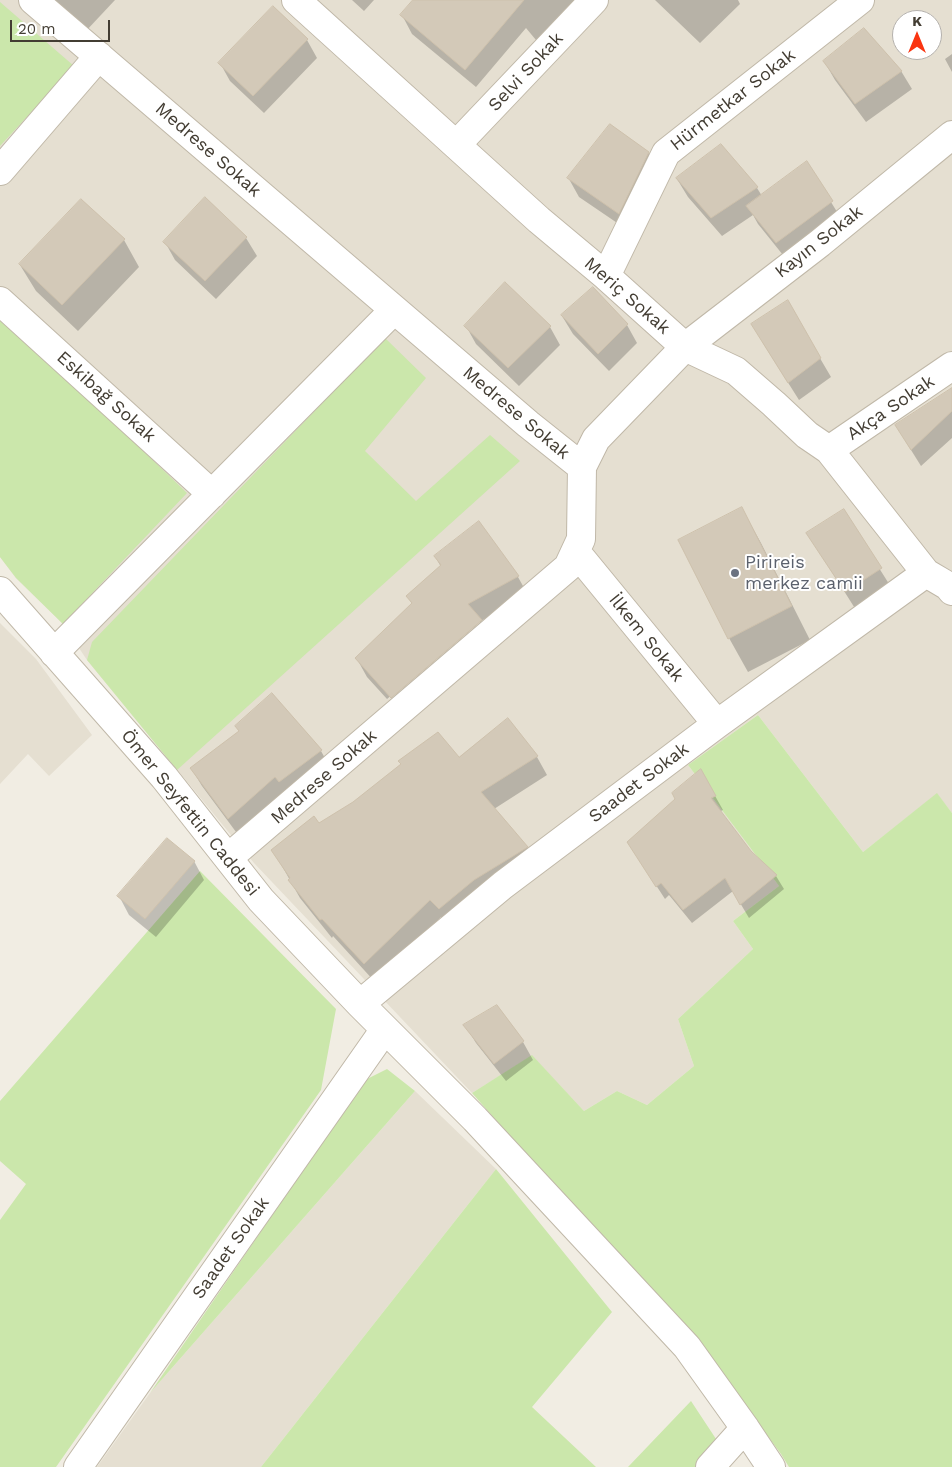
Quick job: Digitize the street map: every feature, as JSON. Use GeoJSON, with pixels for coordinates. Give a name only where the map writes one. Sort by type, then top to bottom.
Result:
{"type":"FeatureCollection","features":[{"type":"Feature","properties":{"kind":"street","name":"Medrese Sokak"},"geometry":{"type":"LineString","coordinates":[[33,0],[528,424],[582,467],[581,539],[568,567],[228,858]]}},
{"type":"Feature","properties":{"kind":"street","name":"Meriç Sokak"},"geometry":{"type":"LineString","coordinates":[[296,0],[539,220],[606,276],[685,347],[736,371],[807,435],[829,450],[945,583]]}},
{"type":"Feature","properties":{"kind":"street","name":"Selvi Sokak"},"geometry":{"type":"LineString","coordinates":[[457,144],[594,0]]}},
{"type":"Feature","properties":{"kind":"street","name":"Hürmetkar Sokak"},"geometry":{"type":"LineString","coordinates":[[606,276],[666,153],[860,0]]}},
{"type":"Feature","properties":{"kind":"street"},"geometry":{"type":"LineString","coordinates":[[0,171],[99,56]]}},
{"type":"Feature","properties":{"kind":"street","name":"Kayın Sokak"},"geometry":{"type":"LineString","coordinates":[[582,467],[596,439],[685,347],[820,243],[952,135]]}},
{"type":"Feature","properties":{"kind":"street","name":"Eskibağ Sokak"},"geometry":{"type":"LineString","coordinates":[[0,302],[212,494]]}},
{"type":"Feature","properties":{"kind":"street"},"geometry":{"type":"LineString","coordinates":[[54,653],[394,310]]}},
{"type":"Feature","properties":{"kind":"street","name":"Akça Sokak"},"geometry":{"type":"LineString","coordinates":[[829,450],[952,366]]}},
{"type":"Feature","properties":{"kind":"street","name":"İlkem Sokak"},"geometry":{"type":"LineString","coordinates":[[576,552],[717,724]]}},
{"type":"Feature","properties":{"kind":"street","name":"Saadet Sokak"},"geometry":{"type":"LineString","coordinates":[[360,1004],[502,884],[717,724],[945,583]]}},
{"type":"Feature","properties":{"kind":"street","name":"Ömer Seyfettin Caddesi"},"geometry":{"type":"LineString","coordinates":[[0,593],[164,777],[261,900],[360,1004],[475,1119],[687,1347],[771,1467]]}},
{"type":"Feature","properties":{"kind":"street","name":"Saadet Sokak"},"geometry":{"type":"LineString","coordinates":[[78,1467],[385,1029]]}},
{"type":"Feature","properties":{"kind":"street"},"geometry":{"type":"LineString","coordinates":[[710,1467],[745,1428]]}},
{"type":"Feature","properties":{"kind":"shaded area"},"geometry":{"type":"Polygon","coordinates":[[[0,0],[952,0],[952,813],[937,794],[863,852],[758,715],[688,765],[779,886],[733,921],[753,949],[678,1019],[694,1066],[647,1105],[617,1091],[584,1111],[532,1056],[472,1093],[254,863],[87,660],[63,624],[16,578],[0,557],[0,0]]]}},
{"type":"Feature","properties":{"kind":"shaded area"},"geometry":{"type":"Polygon","coordinates":[[[0,623],[36,659],[92,735],[49,776],[28,754],[0,784],[0,623]]]}},
{"type":"Feature","properties":{"kind":"shaded area"},"geometry":{"type":"Polygon","coordinates":[[[415,1091],[496,1169],[261,1467],[97,1467],[150,1393],[415,1091]]]}},
{"type":"Feature","properties":{"kind":"green space"},"geometry":{"type":"Polygon","coordinates":[[[0,2],[74,66],[0,146],[0,2]]]}},
{"type":"Feature","properties":{"kind":"green space"},"geometry":{"type":"Polygon","coordinates":[[[0,319],[81,391],[187,493],[63,624],[16,578],[0,557],[0,319]]]}},
{"type":"Feature","properties":{"kind":"green space"},"geometry":{"type":"Polygon","coordinates":[[[385,338],[426,378],[365,451],[416,501],[490,435],[520,461],[177,770],[87,660],[92,642],[385,338]]]}},
{"type":"Feature","properties":{"kind":"green space"},"geometry":{"type":"Polygon","coordinates":[[[758,715],[863,852],[937,793],[952,813],[952,1467],[789,1467],[695,1338],[608,1247],[472,1093],[532,1055],[584,1111],[617,1091],[647,1105],[694,1066],[678,1019],[753,949],[733,921],[779,886],[688,765],[758,715]]]}},
{"type":"Feature","properties":{"kind":"green space"},"geometry":{"type":"Polygon","coordinates":[[[200,871],[336,1009],[321,1090],[56,1467],[0,1467],[0,1220],[26,1184],[0,1161],[0,1101],[200,871]]]}},
{"type":"Feature","properties":{"kind":"green space"},"geometry":{"type":"Polygon","coordinates":[[[387,1069],[415,1091],[150,1393],[365,1080],[387,1069]]]}},
{"type":"Feature","properties":{"kind":"green space"},"geometry":{"type":"Polygon","coordinates":[[[496,1169],[612,1312],[532,1407],[596,1467],[261,1467],[496,1169]]]}},
{"type":"Feature","properties":{"kind":"green space"},"geometry":{"type":"Polygon","coordinates":[[[691,1401],[718,1442],[697,1467],[628,1467],[691,1401]]]}},
{"type":"Feature","properties":{"kind":"building"},"geometry":{"type":"Polygon","coordinates":[[[413,0],[524,0],[465,70],[400,15],[413,0]]]}},
{"type":"Feature","properties":{"kind":"building"},"geometry":{"type":"Polygon","coordinates":[[[273,6],[308,39],[253,96],[218,63],[273,6]]]}},
{"type":"Feature","properties":{"kind":"building"},"geometry":{"type":"Polygon","coordinates":[[[864,28],[902,71],[855,104],[823,61],[864,28]]]}},
{"type":"Feature","properties":{"kind":"building"},"geometry":{"type":"Polygon","coordinates":[[[610,124],[649,152],[619,214],[567,178],[610,124]]]}},
{"type":"Feature","properties":{"kind":"building"},"geometry":{"type":"Polygon","coordinates":[[[721,144],[758,187],[711,218],[676,178],[721,144]]]}},
{"type":"Feature","properties":{"kind":"building"},"geometry":{"type":"Polygon","coordinates":[[[807,161],[833,201],[776,243],[746,206],[807,161]]]}},
{"type":"Feature","properties":{"kind":"building"},"geometry":{"type":"Polygon","coordinates":[[[205,197],[247,237],[205,281],[163,242],[205,197]]]}},
{"type":"Feature","properties":{"kind":"building"},"geometry":{"type":"Polygon","coordinates":[[[81,199],[125,239],[62,305],[19,264],[81,199]]]}},
{"type":"Feature","properties":{"kind":"building"},"geometry":{"type":"Polygon","coordinates":[[[505,282],[551,326],[508,368],[464,326],[505,282]]]}},
{"type":"Feature","properties":{"kind":"building"},"geometry":{"type":"Polygon","coordinates":[[[593,287],[628,324],[598,354],[561,315],[593,287]]]}},
{"type":"Feature","properties":{"kind":"building"},"geometry":{"type":"Polygon","coordinates":[[[788,300],[821,358],[788,383],[751,324],[788,300]]]}},
{"type":"Feature","properties":{"kind":"building"},"geometry":{"type":"Polygon","coordinates":[[[952,388],[952,411],[911,450],[895,425],[952,388]]]}},
{"type":"Feature","properties":{"kind":"building","name":"Pirireis merkez camii"},"geometry":{"type":"Polygon","coordinates":[[[742,507],[792,606],[728,639],[678,540],[742,507]]]}},
{"type":"Feature","properties":{"kind":"building"},"geometry":{"type":"Polygon","coordinates":[[[844,509],[882,568],[845,592],[806,533],[844,509]]]}},
{"type":"Feature","properties":{"kind":"building"},"geometry":{"type":"Polygon","coordinates":[[[479,521],[519,576],[468,604],[482,620],[391,698],[355,658],[412,603],[406,596],[441,565],[434,556],[479,521]]]}},
{"type":"Feature","properties":{"kind":"building"},"geometry":{"type":"Polygon","coordinates":[[[272,693],[322,750],[279,782],[275,777],[228,819],[190,768],[239,731],[235,726],[272,693]]]}},
{"type":"Feature","properties":{"kind":"building"},"geometry":{"type":"Polygon","coordinates":[[[508,718],[538,756],[481,792],[528,847],[474,880],[439,909],[430,900],[364,964],[322,919],[320,920],[288,880],[290,878],[271,850],[314,816],[319,823],[353,802],[401,764],[398,761],[438,732],[459,757],[508,718]]]}},
{"type":"Feature","properties":{"kind":"building"},"geometry":{"type":"Polygon","coordinates":[[[701,769],[716,796],[711,798],[751,851],[777,875],[740,905],[725,878],[683,910],[661,883],[656,887],[627,842],[675,799],[672,793],[701,769]]]}},
{"type":"Feature","properties":{"kind":"building"},"geometry":{"type":"Polygon","coordinates":[[[167,838],[195,861],[145,919],[117,896],[167,838]]]}},
{"type":"Feature","properties":{"kind":"building"},"geometry":{"type":"Polygon","coordinates":[[[497,1005],[524,1041],[494,1064],[463,1025],[497,1005]]]}},
{"type":"Feature","properties":{"kind":"place","name":"Pirireis merkez camii"},"geometry":{"type":"Point","coordinates":[735,573]}}]}
